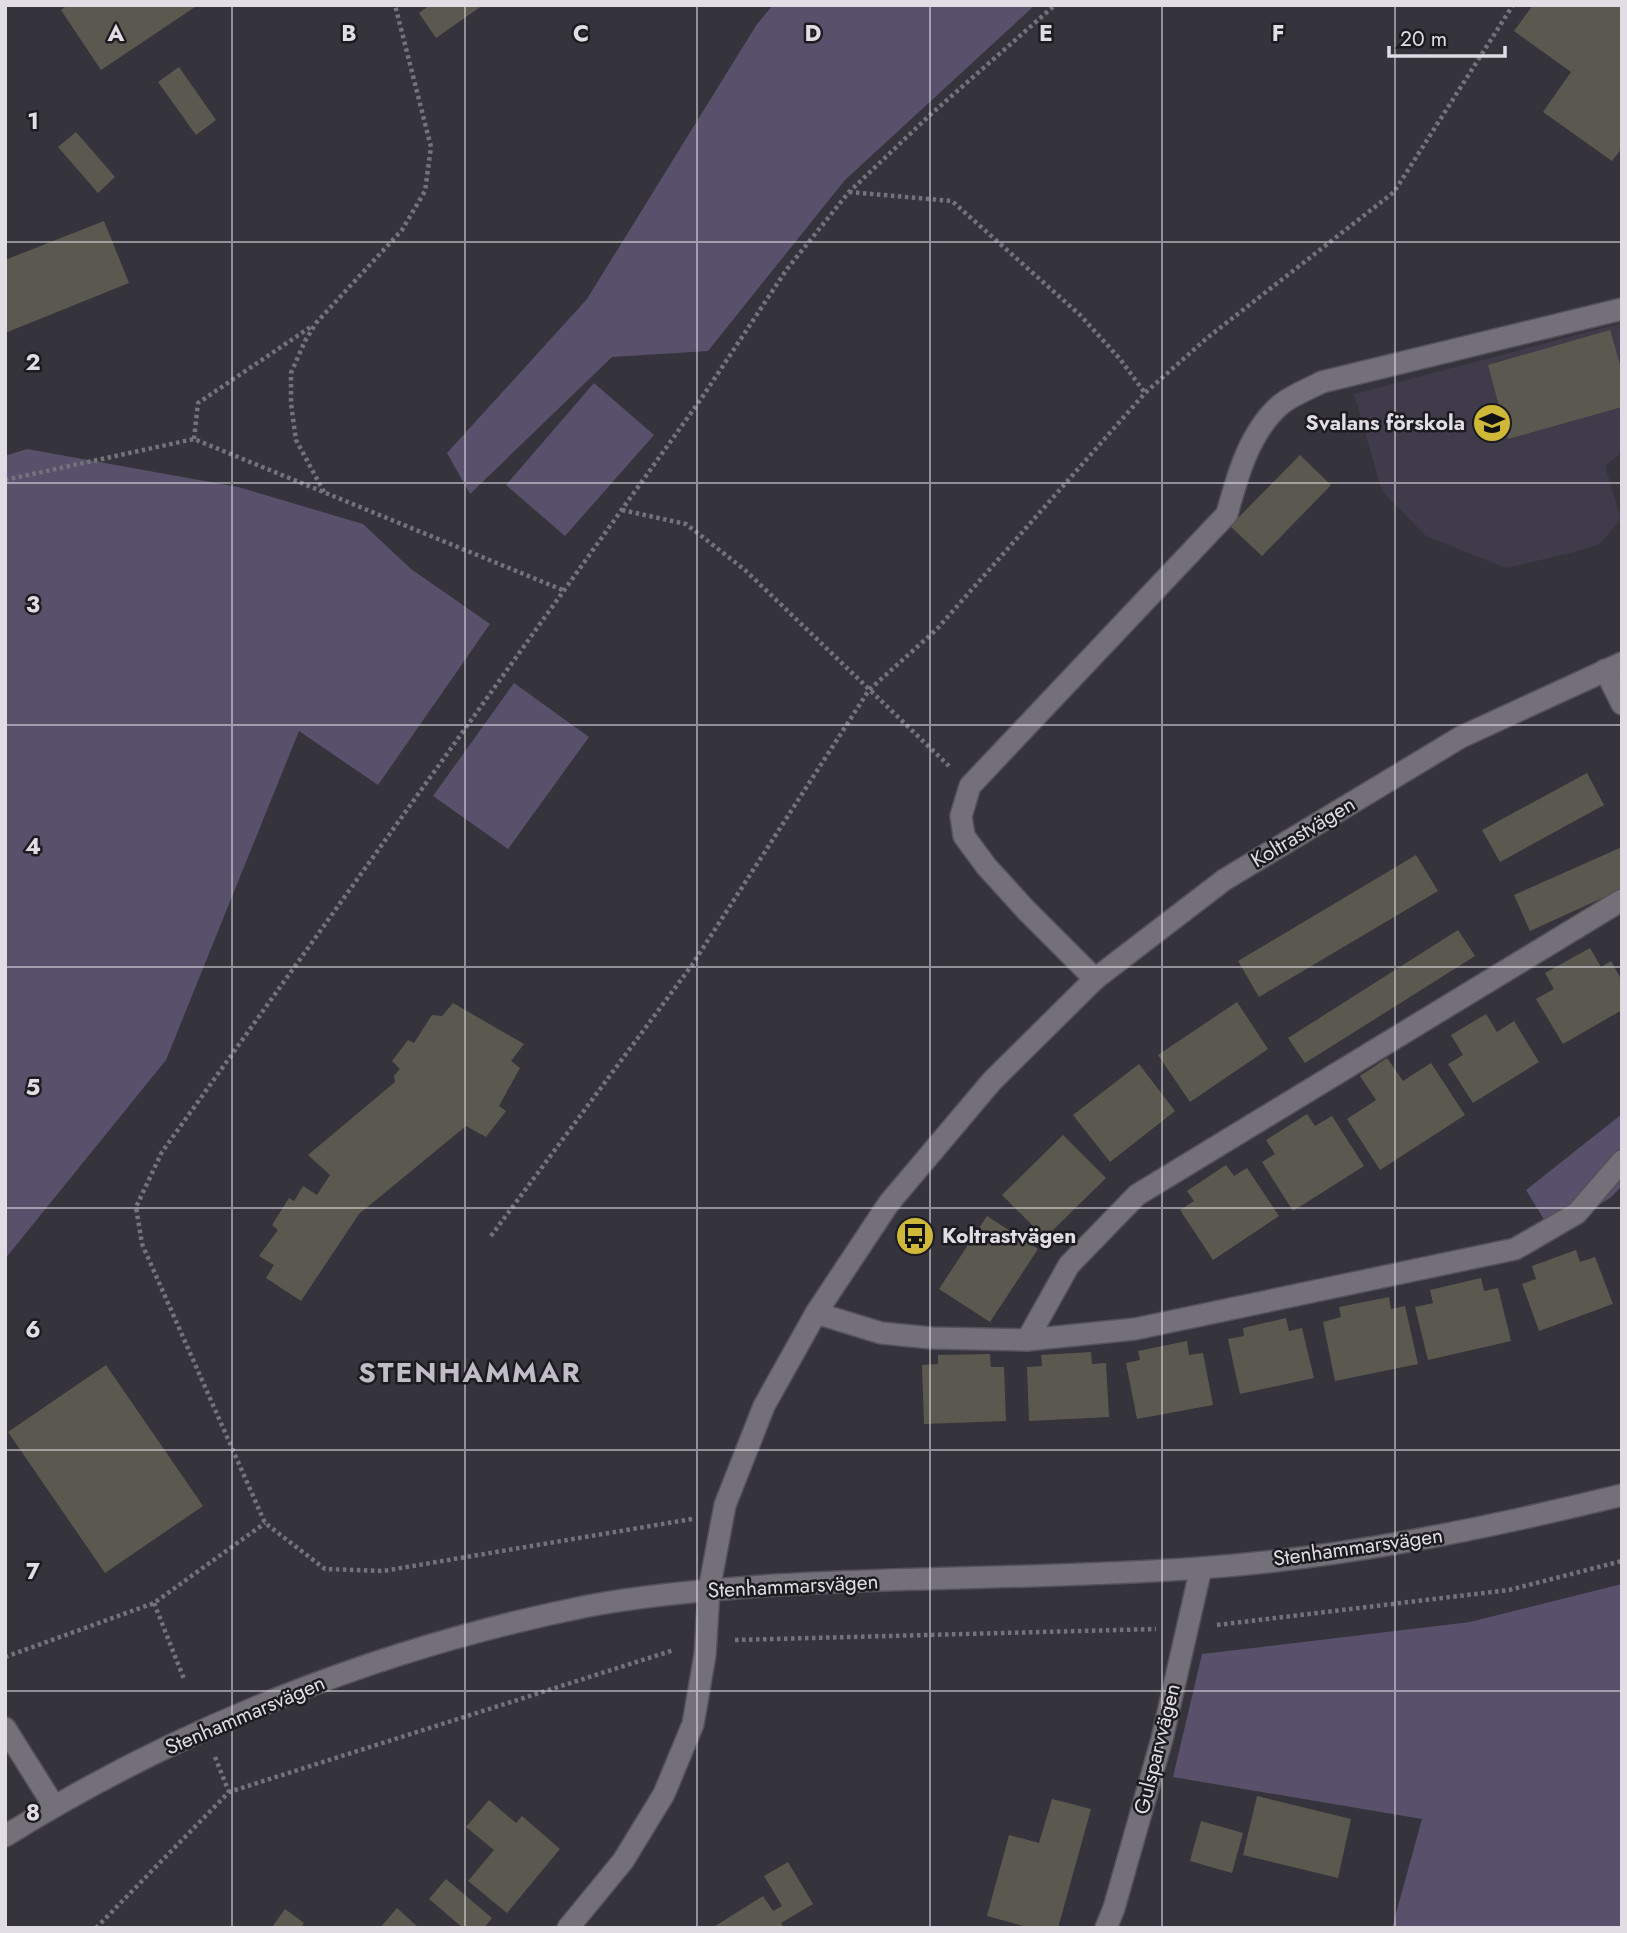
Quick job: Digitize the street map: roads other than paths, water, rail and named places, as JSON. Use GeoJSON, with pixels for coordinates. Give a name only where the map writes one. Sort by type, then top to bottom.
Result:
{"type":"FeatureCollection","features":[{"type":"Feature","properties":{"kind":"street"},"geometry":{"type":"LineString","coordinates":[[1095,979],[1026,910],[986,866],[964,836],[961,816],[970,786],[1227,514],[1238,474],[1258,431],[1279,405],[1322,382],[1622,309]]}},
{"type":"Feature","properties":{"kind":"street"},"geometry":{"type":"LineString","coordinates":[[1613,667],[1622,704]]}},
{"type":"Feature","properties":{"kind":"street","name":"Koltrastvägen"},"geometry":{"type":"LineString","coordinates":[[568,1928],[623,1861],[664,1794],[693,1724],[706,1642],[709,1590],[724,1514],[764,1406],[816,1313],[889,1203],[992,1081],[1095,979],[1224,880],[1461,737],[1613,667]]}},
{"type":"Feature","properties":{"kind":"street"},"geometry":{"type":"LineString","coordinates":[[1027,1340],[1069,1265],[1137,1195],[1622,900]]}},
{"type":"Feature","properties":{"kind":"street"},"geometry":{"type":"LineString","coordinates":[[816,1313],[881,1333],[932,1338],[1027,1340],[1135,1329],[1515,1249],[1577,1213],[1622,1161]]}},
{"type":"Feature","properties":{"kind":"street","name":"Stenhammarsvägen"},"geometry":{"type":"LineString","coordinates":[[5,1836],[54,1806],[205,1729],[373,1662],[472,1633],[592,1606],[709,1590],[825,1582],[1201,1568],[1346,1551],[1477,1529],[1622,1495]]}},
{"type":"Feature","properties":{"kind":"street","name":"Gulsparvvägen"},"geometry":{"type":"LineString","coordinates":[[1106,1928],[1162,1739],[1201,1568]]}},
{"type":"Feature","properties":{"kind":"street"},"geometry":{"type":"LineString","coordinates":[[5,1728],[54,1806]]}},
{"type":"Feature","properties":{"kind":"place","name":"Svalans förskola"},"geometry":{"type":"Point","coordinates":[1492,423]}},
{"type":"Feature","properties":{"kind":"place","name":"Koltrastvägen"},"geometry":{"type":"Point","coordinates":[915,1236]}},
{"type":"Feature","properties":{"kind":"district","name":"STENHAMMAR"},"geometry":{"type":"Point","coordinates":[470,1372]}}]}
